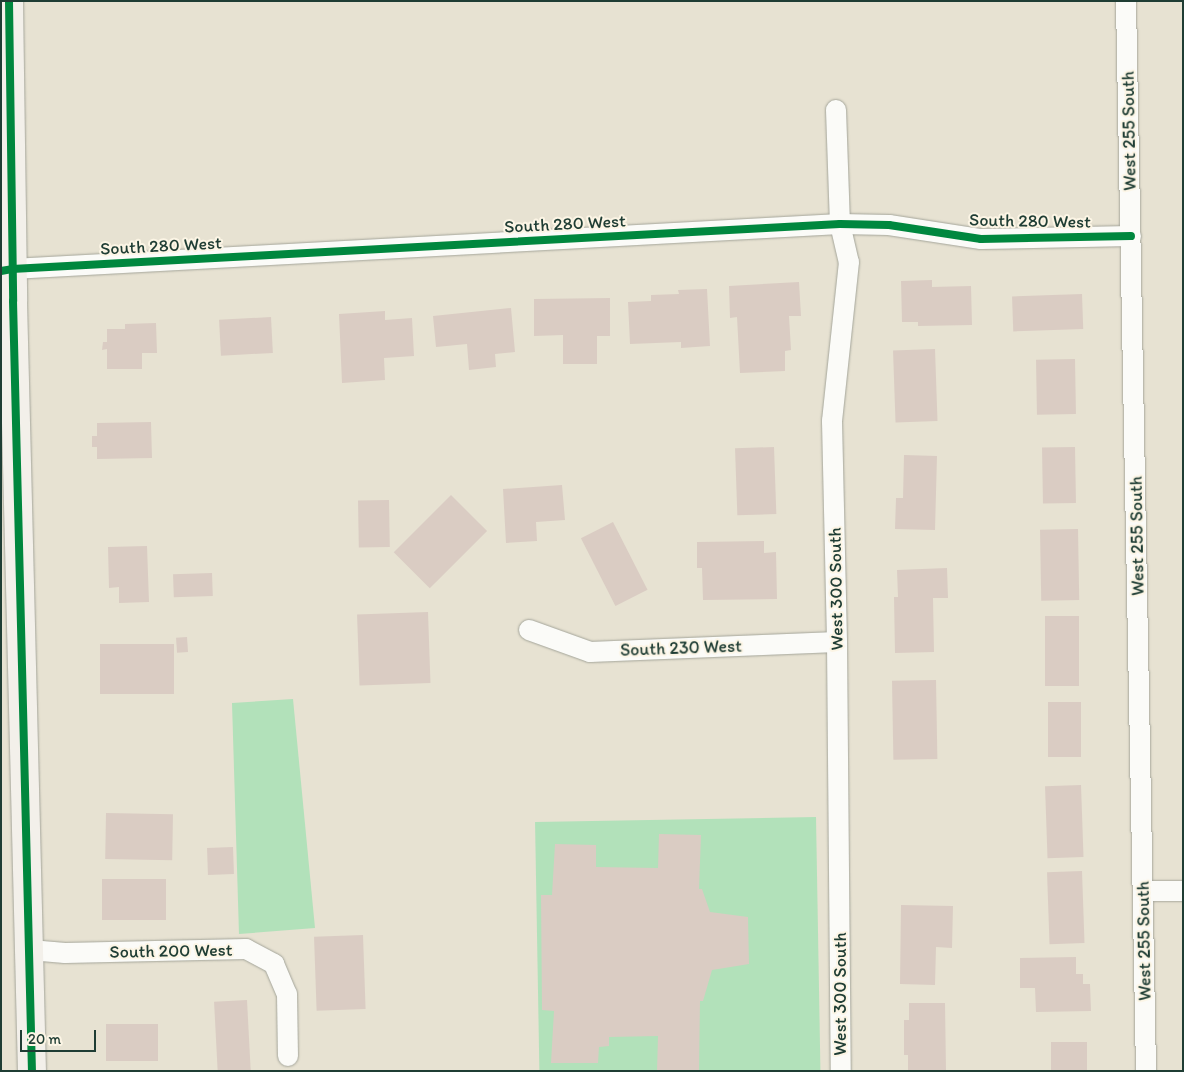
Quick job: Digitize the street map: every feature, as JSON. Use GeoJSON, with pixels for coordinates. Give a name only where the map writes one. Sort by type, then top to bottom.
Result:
{"type":"FeatureCollection","features":[{"type":"Feature","properties":{"kind":"street"},"geometry":{"type":"LineString","coordinates":[[9,1],[7,270],[30,950],[32,1071]]}},
{"type":"Feature","properties":{"kind":"street","name":"West 255 South"},"geometry":{"type":"LineString","coordinates":[[1126,1],[1146,1071]]}},
{"type":"Feature","properties":{"kind":"street","name":"West 300 South"},"geometry":{"type":"LineString","coordinates":[[836,110],[840,224],[848,262],[832,421],[837,642],[841,1071]]}},
{"type":"Feature","properties":{"kind":"street","name":"South 280 West"},"geometry":{"type":"LineString","coordinates":[[7,270],[840,224],[889,225],[981,239],[1131,236]]}},
{"type":"Feature","properties":{"kind":"street","name":"South 230 West"},"geometry":{"type":"LineString","coordinates":[[529,630],[590,652],[837,642]]}},
{"type":"Feature","properties":{"kind":"street"},"geometry":{"type":"LineString","coordinates":[[1144,891],[1183,891]]}},
{"type":"Feature","properties":{"kind":"street","name":"South 200 West"},"geometry":{"type":"LineString","coordinates":[[30,950],[64,953],[246,949],[274,964],[286,994],[288,1056]]}},
{"type":"Feature","properties":{"kind":"green space"},"geometry":{"type":"Polygon","coordinates":[[[293,699],[315,928],[239,934],[232,703],[293,699]]]}},
{"type":"Feature","properties":{"kind":"green space"},"geometry":{"type":"Polygon","coordinates":[[[816,817],[820,1071],[539,1071],[535,822],[816,817]]]}},
{"type":"Feature","properties":{"kind":"building"},"geometry":{"type":"Polygon","coordinates":[[[932,280],[932,287],[971,286],[972,325],[918,326],[918,322],[902,322],[901,281],[932,280]]]}},
{"type":"Feature","properties":{"kind":"building"},"geometry":{"type":"Polygon","coordinates":[[[799,282],[801,316],[789,316],[791,350],[785,351],[785,371],[740,373],[737,317],[730,318],[729,286],[799,282]]]}},
{"type":"Feature","properties":{"kind":"building"},"geometry":{"type":"Polygon","coordinates":[[[707,289],[710,346],[681,348],[681,342],[630,344],[628,302],[651,301],[651,295],[679,294],[678,290],[707,289]]]}},
{"type":"Feature","properties":{"kind":"building"},"geometry":{"type":"Polygon","coordinates":[[[1082,294],[1083,329],[1013,331],[1012,296],[1082,294]]]}},
{"type":"Feature","properties":{"kind":"building"},"geometry":{"type":"Polygon","coordinates":[[[610,298],[610,336],[597,336],[597,364],[563,364],[563,335],[534,336],[534,299],[610,298]]]}},
{"type":"Feature","properties":{"kind":"building"},"geometry":{"type":"Polygon","coordinates":[[[511,308],[515,352],[495,354],[496,367],[469,370],[467,344],[436,347],[433,316],[511,308]]]}},
{"type":"Feature","properties":{"kind":"building"},"geometry":{"type":"Polygon","coordinates":[[[385,311],[385,320],[412,318],[414,356],[384,358],[385,380],[342,383],[339,314],[385,311]]]}},
{"type":"Feature","properties":{"kind":"building"},"geometry":{"type":"Polygon","coordinates":[[[271,317],[273,353],[221,356],[219,320],[271,317]]]}},
{"type":"Feature","properties":{"kind":"building"},"geometry":{"type":"Polygon","coordinates":[[[156,323],[157,353],[142,353],[142,369],[107,369],[107,349],[102,350],[103,342],[107,342],[107,329],[125,329],[125,324],[156,323]]]}},
{"type":"Feature","properties":{"kind":"building"},"geometry":{"type":"Polygon","coordinates":[[[935,349],[938,421],[896,422],[893,350],[935,349]]]}},
{"type":"Feature","properties":{"kind":"building"},"geometry":{"type":"Polygon","coordinates":[[[1075,359],[1076,414],[1037,415],[1036,360],[1075,359]]]}},
{"type":"Feature","properties":{"kind":"building"},"geometry":{"type":"Polygon","coordinates":[[[151,422],[152,458],[97,459],[97,447],[92,447],[92,436],[97,436],[97,423],[151,422]]]}},
{"type":"Feature","properties":{"kind":"building"},"geometry":{"type":"Polygon","coordinates":[[[774,447],[776,514],[737,515],[735,448],[774,447]]]}},
{"type":"Feature","properties":{"kind":"building"},"geometry":{"type":"Polygon","coordinates":[[[1075,447],[1076,503],[1043,504],[1042,448],[1075,447]]]}},
{"type":"Feature","properties":{"kind":"building"},"geometry":{"type":"Polygon","coordinates":[[[904,455],[937,456],[935,530],[895,529],[896,498],[903,498],[904,455]]]}},
{"type":"Feature","properties":{"kind":"building"},"geometry":{"type":"Polygon","coordinates":[[[562,485],[565,520],[536,522],[537,541],[506,543],[503,489],[562,485]]]}},
{"type":"Feature","properties":{"kind":"building"},"geometry":{"type":"Polygon","coordinates":[[[451,495],[487,531],[430,588],[394,552],[451,495]]]}},
{"type":"Feature","properties":{"kind":"building"},"geometry":{"type":"Polygon","coordinates":[[[389,500],[390,547],[359,548],[358,501],[389,500]]]}},
{"type":"Feature","properties":{"kind":"building"},"geometry":{"type":"Polygon","coordinates":[[[613,522],[648,590],[615,606],[581,538],[613,522]]]}},
{"type":"Feature","properties":{"kind":"building"},"geometry":{"type":"Polygon","coordinates":[[[1078,529],[1079,600],[1041,601],[1040,530],[1078,529]]]}},
{"type":"Feature","properties":{"kind":"building"},"geometry":{"type":"Polygon","coordinates":[[[764,541],[764,553],[776,552],[777,599],[703,600],[702,568],[697,568],[697,542],[764,541]]]}},
{"type":"Feature","properties":{"kind":"building"},"geometry":{"type":"Polygon","coordinates":[[[147,546],[149,602],[119,603],[119,587],[109,588],[108,547],[147,546]]]}},
{"type":"Feature","properties":{"kind":"building"},"geometry":{"type":"Polygon","coordinates":[[[947,568],[948,598],[933,598],[934,652],[895,653],[894,597],[898,597],[897,570],[947,568]]]}},
{"type":"Feature","properties":{"kind":"building"},"geometry":{"type":"Polygon","coordinates":[[[212,573],[213,596],[174,597],[173,574],[212,573]]]}},
{"type":"Feature","properties":{"kind":"building"},"geometry":{"type":"Polygon","coordinates":[[[428,612],[430,683],[360,685],[357,614],[428,612]]]}},
{"type":"Feature","properties":{"kind":"building"},"geometry":{"type":"Polygon","coordinates":[[[1045,616],[1079,616],[1079,686],[1045,686],[1045,616]]]}},
{"type":"Feature","properties":{"kind":"building"},"geometry":{"type":"Polygon","coordinates":[[[187,637],[188,652],[177,653],[176,638],[187,637]]]}},
{"type":"Feature","properties":{"kind":"building"},"geometry":{"type":"Polygon","coordinates":[[[100,644],[174,644],[174,694],[100,694],[100,644]]]}},
{"type":"Feature","properties":{"kind":"building"},"geometry":{"type":"Polygon","coordinates":[[[936,680],[937,759],[893,760],[892,681],[936,680]]]}},
{"type":"Feature","properties":{"kind":"building"},"geometry":{"type":"Polygon","coordinates":[[[1048,702],[1081,702],[1081,757],[1048,757],[1048,702]]]}},
{"type":"Feature","properties":{"kind":"building"},"geometry":{"type":"Polygon","coordinates":[[[1081,785],[1084,857],[1048,858],[1045,786],[1081,785]]]}},
{"type":"Feature","properties":{"kind":"building"},"geometry":{"type":"Polygon","coordinates":[[[106,813],[173,814],[172,860],[105,859],[106,813]]]}},
{"type":"Feature","properties":{"kind":"building"},"geometry":{"type":"Polygon","coordinates":[[[659,834],[701,835],[699,889],[702,889],[710,912],[748,917],[749,964],[712,970],[703,1001],[700,1001],[699,1071],[657,1071],[658,1036],[609,1037],[609,1046],[599,1047],[598,1063],[551,1063],[554,1011],[542,1010],[541,895],[552,895],[555,844],[596,845],[596,867],[658,868],[659,834]]]}},
{"type":"Feature","properties":{"kind":"building"},"geometry":{"type":"Polygon","coordinates":[[[233,847],[234,874],[208,875],[207,848],[233,847]]]}},
{"type":"Feature","properties":{"kind":"building"},"geometry":{"type":"Polygon","coordinates":[[[1082,871],[1085,943],[1050,944],[1047,872],[1082,871]]]}},
{"type":"Feature","properties":{"kind":"building"},"geometry":{"type":"Polygon","coordinates":[[[102,879],[166,879],[166,920],[102,920],[102,879]]]}},
{"type":"Feature","properties":{"kind":"building"},"geometry":{"type":"Polygon","coordinates":[[[901,905],[953,906],[952,948],[936,947],[935,985],[900,984],[901,905]]]}},
{"type":"Feature","properties":{"kind":"building"},"geometry":{"type":"Polygon","coordinates":[[[363,935],[366,1009],[317,1011],[314,937],[363,935]]]}},
{"type":"Feature","properties":{"kind":"building"},"geometry":{"type":"Polygon","coordinates":[[[1076,957],[1076,974],[1083,974],[1083,984],[1090,984],[1091,1011],[1036,1012],[1035,988],[1020,988],[1020,958],[1076,957]]]}},
{"type":"Feature","properties":{"kind":"building"},"geometry":{"type":"Polygon","coordinates":[[[247,1000],[251,1071],[218,1071],[214,1002],[247,1000]]]}},
{"type":"Feature","properties":{"kind":"building"},"geometry":{"type":"Polygon","coordinates":[[[909,1003],[945,1003],[946,1071],[908,1071],[908,1055],[904,1055],[904,1020],[909,1020],[909,1003]]]}},
{"type":"Feature","properties":{"kind":"building"},"geometry":{"type":"Polygon","coordinates":[[[106,1024],[158,1024],[158,1061],[106,1061],[106,1024]]]}},
{"type":"Feature","properties":{"kind":"building"},"geometry":{"type":"Polygon","coordinates":[[[1051,1042],[1087,1042],[1087,1071],[1051,1071],[1051,1042]]]}},
{"type":"Feature","properties":{"kind":"cycle path"},"geometry":{"type":"LineString","coordinates":[[9,1],[13,301],[32,1071]]}},
{"type":"Feature","properties":{"kind":"cycle path"},"geometry":{"type":"LineString","coordinates":[[1,271],[840,224],[889,225],[981,239],[1131,236]]}}]}
